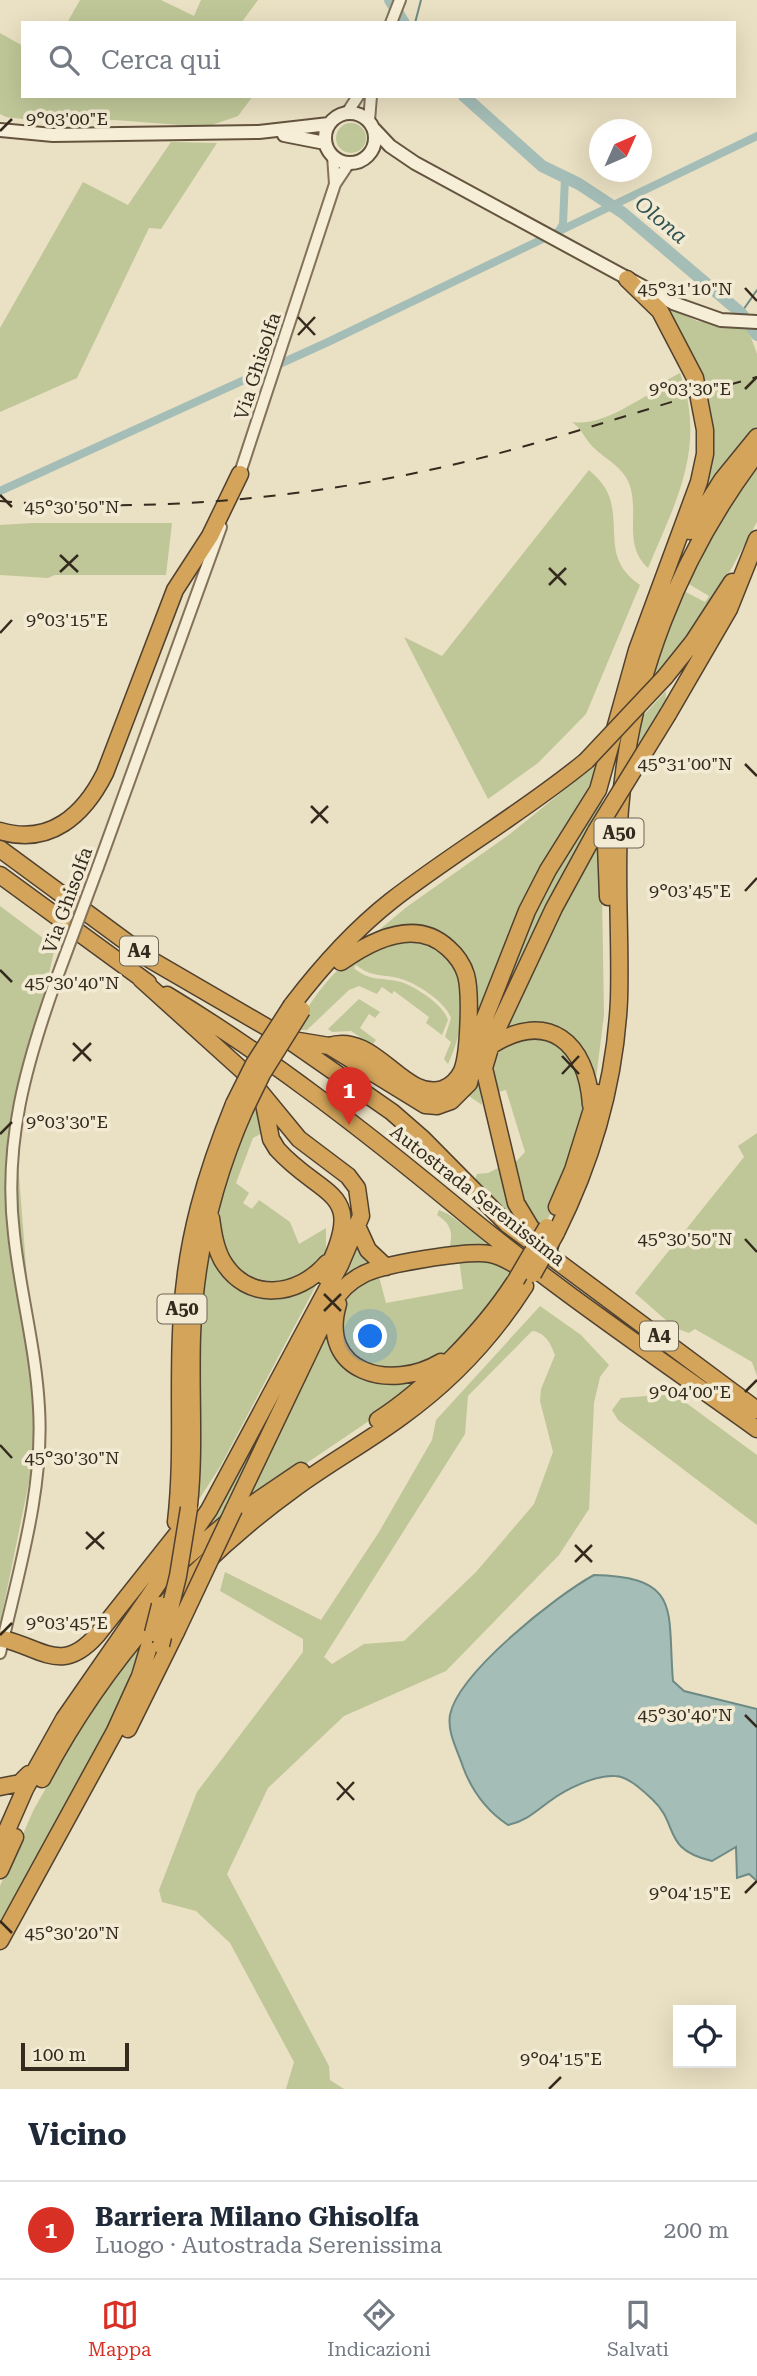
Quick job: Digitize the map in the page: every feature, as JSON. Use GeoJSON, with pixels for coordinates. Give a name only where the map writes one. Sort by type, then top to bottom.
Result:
{"type":"FeatureCollection","features":[{"type":"Feature","properties":{"kind":"highway"},"geometry":{"type":"LineString","coordinates":[[287,1039],[329,1046],[418,1103],[437,1106],[461,1093],[471,1076],[484,1020],[527,911],[548,870],[598,790],[613,742],[627,681],[688,517],[705,454],[704,417],[695,378],[665,319],[627,279]]}},
{"type":"Feature","properties":{"kind":"highway"},"geometry":{"type":"LineString","coordinates":[[659,589],[709,500],[757,437]]}},
{"type":"Feature","properties":{"kind":"highway","name":"A50"},"geometry":{"type":"LineString","coordinates":[[0,1870],[34,1794],[64,1740],[117,1660],[150,1619],[240,1530],[296,1486],[405,1415],[456,1370],[491,1332],[552,1230],[590,1155],[612,1071],[619,1000],[621,805],[642,690],[680,576],[720,505],[757,453]]}},
{"type":"Feature","properties":{"kind":"highway"},"geometry":{"type":"LineString","coordinates":[[0,831],[26,835],[54,830],[75,816],[92,797],[105,773],[174,590],[210,536],[240,474]]}},
{"type":"Feature","properties":{"kind":"highway"},"geometry":{"type":"LineString","coordinates":[[592,1287],[531,1228],[516,1203],[486,1086],[484,1068],[554,908],[596,831],[729,609],[757,538]]}},
{"type":"Feature","properties":{"kind":"highway","name":"A50"},"geometry":{"type":"LineString","coordinates":[[0,1941],[115,1731],[157,1639],[176,1522],[181,1458],[181,1339],[187,1262],[202,1189],[239,1106],[254,1064],[333,955],[390,902],[519,813],[586,761],[665,677],[707,622],[757,538]]}},
{"type":"Feature","properties":{"kind":"highway"},"geometry":{"type":"LineString","coordinates":[[552,1230],[601,1076],[607,1018],[608,907],[605,829],[613,742]]}},
{"type":"Feature","properties":{"kind":"highway"},"geometry":{"type":"LineString","coordinates":[[297,1008],[401,906],[470,858],[519,813]]}},
{"type":"Feature","properties":{"kind":"highway","name":"Autostrada Serenissima"},"geometry":{"type":"LineString","coordinates":[[0,849],[151,960],[287,1039],[392,1112],[423,1139],[507,1224],[757,1410]]}},
{"type":"Feature","properties":{"kind":"highway","name":"Autostrada Serenissima"},"geometry":{"type":"LineString","coordinates":[[0,875],[141,979],[226,1032],[352,1123],[608,1322],[757,1429]]}},
{"type":"Feature","properties":{"kind":"highway"},"geometry":{"type":"LineString","coordinates":[[329,1046],[343,1041],[358,1045],[414,1084],[431,1090],[441,1090],[455,1082],[464,1058],[466,975],[458,959],[445,945],[421,934],[401,934],[373,942],[341,962]]}},
{"type":"Feature","properties":{"kind":"highway"},"geometry":{"type":"LineString","coordinates":[[0,1787],[24,1781],[84,1687],[165,1577],[216,1497],[358,1228],[361,1209],[357,1188],[348,1176],[299,1139],[261,1090],[141,979]]}},
{"type":"Feature","properties":{"kind":"highway"},"geometry":{"type":"LineString","coordinates":[[492,1045],[525,1029],[541,1029],[558,1035],[573,1049],[584,1067],[591,1114]]}},
{"type":"Feature","properties":{"kind":"highway"},"geometry":{"type":"LineString","coordinates":[[2,1646],[45,1656],[63,1657],[79,1652],[97,1636],[218,1479],[327,1272],[341,1231],[340,1204],[326,1188],[277,1149],[271,1139],[261,1090]]}},
{"type":"Feature","properties":{"kind":"highway"},"geometry":{"type":"LineString","coordinates":[[138,1710],[157,1639],[178,1576],[189,1508],[194,1308],[209,1207],[239,1106]]}},
{"type":"Feature","properties":{"kind":"highway"},"geometry":{"type":"LineString","coordinates":[[209,1207],[222,1260],[237,1278],[253,1288],[272,1292],[295,1287],[320,1270],[331,1258]]}},
{"type":"Feature","properties":{"kind":"highway"},"geometry":{"type":"LineString","coordinates":[[358,1228],[368,1250],[386,1267]]}},
{"type":"Feature","properties":{"kind":"highway"},"geometry":{"type":"LineString","coordinates":[[25,1899],[76,1824],[138,1710],[332,1304],[343,1289],[362,1275],[386,1267],[462,1254],[491,1254],[516,1265],[608,1322]]}},
{"type":"Feature","properties":{"kind":"highway"},"geometry":{"type":"LineString","coordinates":[[165,1577],[235,1516],[413,1394],[521,1283]]}},
{"type":"Feature","properties":{"kind":"highway"},"geometry":{"type":"LineString","coordinates":[[343,1289],[335,1315],[336,1337],[345,1355],[364,1371],[389,1378],[410,1376],[432,1367],[455,1352]]}},
{"type":"Feature","properties":{"kind":"highway"},"geometry":{"type":"LineString","coordinates":[[0,1846],[43,1755]]}},
{"type":"Feature","properties":{"kind":"main road"},"geometry":{"type":"LineString","coordinates":[[0,130],[53,135],[259,132],[329,124],[347,113],[356,113],[390,146],[415,163],[627,279],[685,309],[733,321],[757,322]]}},
{"type":"Feature","properties":{"kind":"main road"},"geometry":{"type":"LineString","coordinates":[[325,144],[329,124]]}},
{"type":"Feature","properties":{"kind":"main road"},"geometry":{"type":"LineString","coordinates":[[259,132],[304,137],[325,144],[333,156],[349,163],[357,162],[370,152],[375,138],[371,125]]}},
{"type":"Feature","properties":{"kind":"main road"},"geometry":{"type":"LineString","coordinates":[[370,152],[415,163]]}},
{"type":"Feature","properties":{"kind":"street"},"geometry":{"type":"LineString","coordinates":[[393,18],[400,0]]}},
{"type":"Feature","properties":{"kind":"street"},"geometry":{"type":"LineString","coordinates":[[347,113],[357,98]]}},
{"type":"Feature","properties":{"kind":"street"},"geometry":{"type":"LineString","coordinates":[[371,98],[371,125]]}},
{"type":"Feature","properties":{"kind":"street","name":"Via Ghisolfa"},"geometry":{"type":"LineString","coordinates":[[333,156],[335,184]]}},
{"type":"Feature","properties":{"kind":"street","name":"Via Ghisolfa"},"geometry":{"type":"LineString","coordinates":[[2,1646],[36,1488],[39,1433],[37,1381],[12,1215],[12,1148],[22,1086],[56,980],[240,474],[335,184],[349,163]]}},
{"type":"Feature","properties":{"kind":"green space"},"geometry":{"type":"Polygon","coordinates":[[[80,0],[161,0],[194,16],[201,0],[258,0],[242,21],[68,21],[80,0]]]}},
{"type":"Feature","properties":{"kind":"green space"},"geometry":{"type":"Polygon","coordinates":[[[0,33],[21,45],[21,98],[252,98],[238,116],[206,127],[115,120],[46,122],[0,114],[0,33]]]}},
{"type":"Feature","properties":{"kind":"green space"},"geometry":{"type":"Polygon","coordinates":[[[351,123],[362,127],[366,138],[362,149],[351,153],[340,149],[336,138],[340,127],[351,123]]]}},
{"type":"Feature","properties":{"kind":"green space"},"geometry":{"type":"Polygon","coordinates":[[[171,142],[217,143],[161,229],[149,228],[77,378],[0,412],[0,328],[83,182],[128,205],[171,142]]]}},
{"type":"Feature","properties":{"kind":"green space"},"geometry":{"type":"Polygon","coordinates":[[[659,302],[697,321],[748,329],[757,354],[757,426],[735,453],[693,517],[709,437],[659,302]]]}},
{"type":"Feature","properties":{"kind":"green space"},"geometry":{"type":"Polygon","coordinates":[[[680,373],[688,400],[689,450],[678,496],[648,568],[636,550],[632,497],[627,479],[593,447],[572,422],[608,416],[663,387],[665,381],[680,373]]]}},
{"type":"Feature","properties":{"kind":"green space"},"geometry":{"type":"Polygon","coordinates":[[[757,464],[757,522],[719,591],[684,643],[650,684],[682,590],[705,602],[709,596],[687,583],[712,530],[757,464]]]}},
{"type":"Feature","properties":{"kind":"green space"},"geometry":{"type":"Polygon","coordinates":[[[589,470],[609,496],[615,544],[621,565],[640,585],[586,714],[538,763],[488,799],[404,637],[442,656],[589,470]]]}},
{"type":"Feature","properties":{"kind":"green space"},"geometry":{"type":"Polygon","coordinates":[[[172,523],[166,575],[55,575],[48,578],[0,575],[0,525],[172,523]]]}},
{"type":"Feature","properties":{"kind":"green space"},"geometry":{"type":"Polygon","coordinates":[[[666,691],[665,712],[636,759],[642,717],[666,691]]]}},
{"type":"Feature","properties":{"kind":"green space"},"geometry":{"type":"Polygon","coordinates":[[[605,757],[596,787],[555,850],[522,917],[481,1020],[464,1086],[452,1097],[432,1101],[430,1098],[456,1090],[465,1075],[471,1004],[469,974],[456,948],[445,940],[418,932],[376,938],[374,934],[408,906],[510,834],[605,757]]]}},
{"type":"Feature","properties":{"kind":"green space"},"geometry":{"type":"Polygon","coordinates":[[[599,800],[603,802],[600,816],[478,1072],[482,1105],[466,1094],[480,1046],[536,901],[599,800]]]}},
{"type":"Feature","properties":{"kind":"green space"},"geometry":{"type":"Polygon","coordinates":[[[601,833],[604,1015],[595,1087],[573,1042],[504,1032],[526,976],[601,833]]]}},
{"type":"Feature","properties":{"kind":"green space"},"geometry":{"type":"Polygon","coordinates":[[[0,906],[55,947],[15,1124],[39,1433],[0,1624],[0,906]]]}},
{"type":"Feature","properties":{"kind":"green space"},"geometry":{"type":"Polygon","coordinates":[[[413,937],[445,951],[456,966],[461,979],[461,1023],[448,1064],[444,1059],[451,1042],[445,1037],[451,1018],[443,1005],[413,984],[371,973],[356,965],[354,968],[365,975],[401,982],[435,1003],[448,1020],[442,1035],[426,1023],[429,1017],[394,991],[392,994],[382,987],[377,994],[359,986],[349,990],[307,1030],[294,1030],[331,977],[350,960],[374,948],[413,937]]]}},
{"type":"Feature","properties":{"kind":"green space"},"geometry":{"type":"Polygon","coordinates":[[[359,999],[380,1012],[375,1018],[369,1014],[360,1028],[376,1040],[372,1045],[351,1031],[332,1032],[328,1029],[359,999]]]}},
{"type":"Feature","properties":{"kind":"green space"},"geometry":{"type":"Polygon","coordinates":[[[535,1032],[573,1055],[587,1105],[553,1209],[542,1229],[525,1209],[512,1166],[525,1152],[506,1090],[494,1093],[489,1072],[497,1050],[535,1032]]]}},
{"type":"Feature","properties":{"kind":"green space"},"geometry":{"type":"Polygon","coordinates":[[[255,1097],[264,1132],[253,1138],[236,1183],[249,1193],[243,1203],[252,1209],[259,1200],[290,1222],[299,1244],[326,1228],[326,1251],[322,1260],[295,1283],[254,1284],[224,1256],[216,1207],[255,1097]]]}},
{"type":"Feature","properties":{"kind":"green space"},"geometry":{"type":"Polygon","coordinates":[[[757,1133],[757,1376],[752,1362],[695,1329],[689,1333],[675,1328],[635,1293],[744,1157],[738,1146],[757,1133]]]}},
{"type":"Feature","properties":{"kind":"green space"},"geometry":{"type":"Polygon","coordinates":[[[500,1167],[516,1218],[475,1180],[477,1174],[488,1173],[500,1167]]]}},
{"type":"Feature","properties":{"kind":"green space"},"geometry":{"type":"Polygon","coordinates":[[[439,1210],[500,1251],[448,1252],[451,1240],[449,1226],[437,1215],[439,1210]]]}},
{"type":"Feature","properties":{"kind":"green space"},"geometry":{"type":"Polygon","coordinates":[[[207,1230],[245,1289],[320,1278],[220,1467],[194,1507],[196,1375],[207,1230]]]}},
{"type":"Feature","properties":{"kind":"green space"},"geometry":{"type":"Polygon","coordinates":[[[356,1239],[374,1265],[347,1279],[222,1521],[199,1539],[356,1239]]]}},
{"type":"Feature","properties":{"kind":"green space"},"geometry":{"type":"Polygon","coordinates":[[[484,1256],[518,1270],[503,1293],[446,1354],[402,1373],[359,1363],[342,1342],[341,1308],[346,1294],[378,1273],[386,1303],[463,1289],[459,1259],[484,1256]]]}},
{"type":"Feature","properties":{"kind":"green space"},"geometry":{"type":"Polygon","coordinates":[[[540,1306],[581,1335],[609,1365],[600,1377],[594,1403],[589,1509],[559,1555],[446,1671],[344,1716],[268,1788],[227,1874],[329,2066],[330,2080],[344,2089],[286,2089],[294,2062],[230,1943],[196,1911],[162,1902],[159,1890],[197,1792],[303,1652],[303,1639],[220,1591],[225,1572],[321,1620],[379,1532],[432,1440],[436,1420],[540,1306]],[[532,1331],[468,1396],[465,1434],[324,1657],[332,1664],[364,1644],[404,1641],[476,1572],[534,1504],[553,1452],[540,1401],[541,1389],[555,1355],[547,1339],[532,1331]]]}},
{"type":"Feature","properties":{"kind":"green space"},"geometry":{"type":"Polygon","coordinates":[[[330,1317],[353,1367],[428,1372],[388,1408],[239,1509],[330,1317]]]}},
{"type":"Feature","properties":{"kind":"green space"},"geometry":{"type":"Polygon","coordinates":[[[674,1394],[757,1455],[757,1525],[618,1420],[612,1410],[621,1398],[674,1394]]]}},
{"type":"Feature","properties":{"kind":"green space"},"geometry":{"type":"Polygon","coordinates":[[[143,1640],[112,1723],[0,1921],[0,1886],[34,1809],[90,1711],[143,1640]]]}},
{"type":"Feature","properties":{"kind":"water"},"geometry":{"type":"Polygon","coordinates":[[[594,1575],[623,1577],[657,1591],[665,1602],[669,1617],[673,1681],[684,1691],[757,1709],[757,1881],[749,1874],[737,1878],[736,1847],[712,1861],[685,1850],[673,1835],[661,1809],[625,1778],[607,1776],[581,1784],[557,1796],[525,1819],[508,1825],[487,1807],[471,1784],[451,1735],[450,1715],[457,1698],[471,1678],[511,1637],[557,1599],[594,1575]]]}},
{"type":"Feature","properties":{"kind":"waterway","name":"Olona"},"geometry":{"type":"LineString","coordinates":[[390,0],[403,21]]}},
{"type":"Feature","properties":{"kind":"waterway"},"geometry":{"type":"LineString","coordinates":[[416,21],[421,0]]}},
{"type":"Feature","properties":{"kind":"waterway","name":"Olona"},"geometry":{"type":"LineString","coordinates":[[466,98],[542,166],[579,184],[623,213],[741,313],[757,335]]}},
{"type":"Feature","properties":{"kind":"waterway"},"geometry":{"type":"LineString","coordinates":[[0,491],[328,342],[757,136]]}},
{"type":"Feature","properties":{"kind":"waterway"},"geometry":{"type":"LineString","coordinates":[[559,231],[563,224],[565,178]]}},
{"type":"Feature","properties":{"kind":"waterway"},"geometry":{"type":"LineString","coordinates":[[741,313],[757,290]]}},
{"type":"Feature","properties":{"kind":"railway"},"geometry":{"type":"LineString","coordinates":[[0,501],[170,504],[340,487],[397,477],[490,455],[757,377]]}},
{"type":"Feature","properties":{"kind":"place","name":"Barriera Milano Ghisolfa"},"geometry":{"type":"Point","coordinates":[349,1125]}}]}
